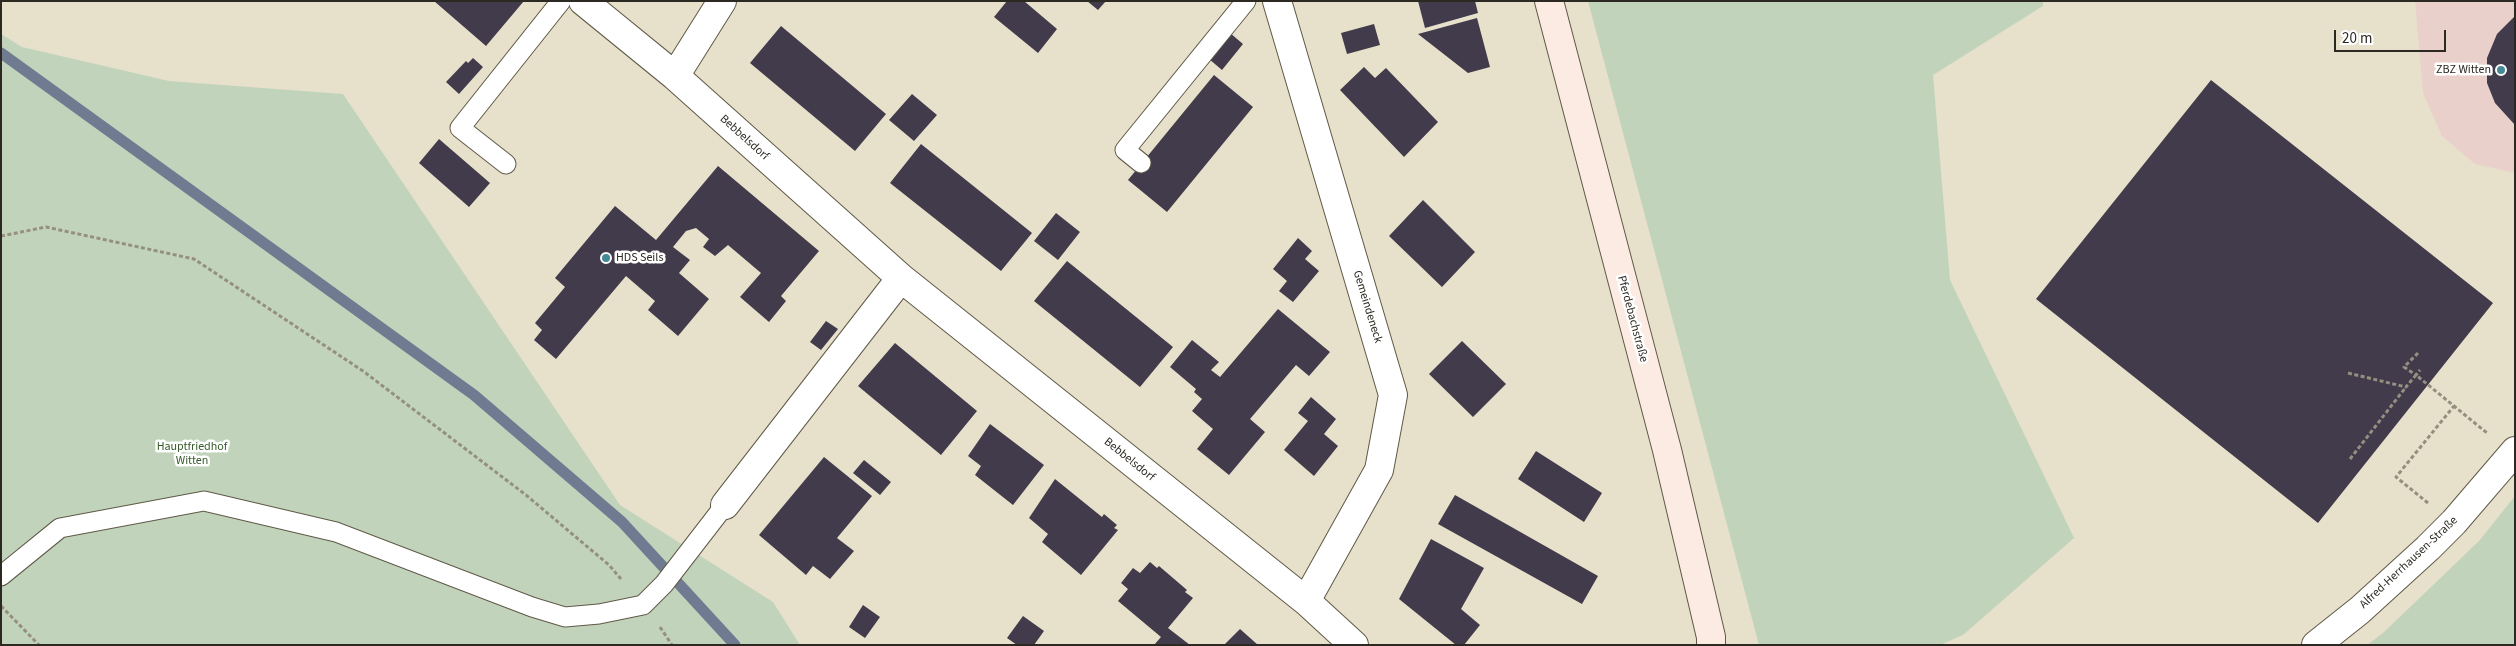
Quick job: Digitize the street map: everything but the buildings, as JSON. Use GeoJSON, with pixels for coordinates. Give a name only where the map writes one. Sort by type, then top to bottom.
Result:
{"type":"FeatureCollection","features":[{"type":"Feature","properties":{"kind":"main road","name":"Pferdebachstraße"},"geometry":{"type":"LineString","coordinates":[[1549,1],[1667,450],[1713,642]]}},
{"type":"Feature","properties":{"kind":"street","name":"Bebbelsdorf"},"geometry":{"type":"LineString","coordinates":[[583,1],[675,76],[902,278],[1306,601],[1354,645]]}},
{"type":"Feature","properties":{"kind":"street"},"geometry":{"type":"LineString","coordinates":[[675,76],[722,1]]}},
{"type":"Feature","properties":{"kind":"street","name":"Gemeindeneck"},"geometry":{"type":"LineString","coordinates":[[1277,1],[1393,395],[1379,470],[1306,601]]}},
{"type":"Feature","properties":{"kind":"street"},"geometry":{"type":"LineString","coordinates":[[725,505],[902,278]]}},
{"type":"Feature","properties":{"kind":"street","name":"Alfred-Herrhausen-Straße"},"geometry":{"type":"LineString","coordinates":[[2316,645],[2360,610],[2428,548],[2454,522],[2515,451]]}},
{"type":"Feature","properties":{"kind":"lane"},"geometry":{"type":"LineString","coordinates":[[506,164],[460,128],[561,1]]}},
{"type":"Feature","properties":{"kind":"lane"},"geometry":{"type":"LineString","coordinates":[[1141,164],[1125,150],[1246,1]]}},
{"type":"Feature","properties":{"kind":"lane"},"geometry":{"type":"LineString","coordinates":[[1,576],[60,528],[204,501],[336,532],[532,607],[565,617],[599,614],[643,605],[664,584],[725,505]]}},
{"type":"Feature","properties":{"kind":"path"},"geometry":{"type":"LineString","coordinates":[[1,236],[46,227],[194,260],[363,372],[526,494],[609,565],[643,605],[672,645]]}},
{"type":"Feature","properties":{"kind":"path"},"geometry":{"type":"LineString","coordinates":[[2418,353],[2404,367],[2491,436]]}},
{"type":"Feature","properties":{"kind":"path"},"geometry":{"type":"LineString","coordinates":[[2350,459],[2420,370]]}},
{"type":"Feature","properties":{"kind":"path"},"geometry":{"type":"LineString","coordinates":[[2348,373],[2406,387]]}},
{"type":"Feature","properties":{"kind":"path"},"geometry":{"type":"LineString","coordinates":[[2396,477],[2454,406]]}},
{"type":"Feature","properties":{"kind":"path"},"geometry":{"type":"LineString","coordinates":[[1,606],[39,645]]}},
{"type":"Feature","properties":{"kind":"shaded area"},"geometry":{"type":"Polygon","coordinates":[[[2415,1],[2515,1],[2515,173],[2475,164],[2442,136],[2423,93],[2415,1]]]}},
{"type":"Feature","properties":{"kind":"green space"},"geometry":{"type":"Polygon","coordinates":[[[1588,1],[2043,1],[2043,6],[1933,75],[1950,280],[2074,538],[1963,635],[1940,645],[1759,645],[1588,1]]]}},
{"type":"Feature","properties":{"kind":"green space","name":"Hauptfriedhof Witten"},"geometry":{"type":"Polygon","coordinates":[[[1,34],[22,47],[169,81],[343,94],[620,505],[773,602],[800,645],[1,645],[1,34]]]}},
{"type":"Feature","properties":{"kind":"green space"},"geometry":{"type":"Polygon","coordinates":[[[2515,496],[2515,645],[2367,645],[2383,633],[2479,541],[2515,496]]]}},
{"type":"Feature","properties":{"kind":"waterway"},"geometry":{"type":"LineString","coordinates":[[1,53],[474,395],[622,522],[735,645]]}},
{"type":"Feature","properties":{"kind":"place","name":"ZBZ Witten"},"geometry":{"type":"Point","coordinates":[2501,70]}},
{"type":"Feature","properties":{"kind":"place","name":"HDS Seils"},"geometry":{"type":"Point","coordinates":[606,258]}}]}
